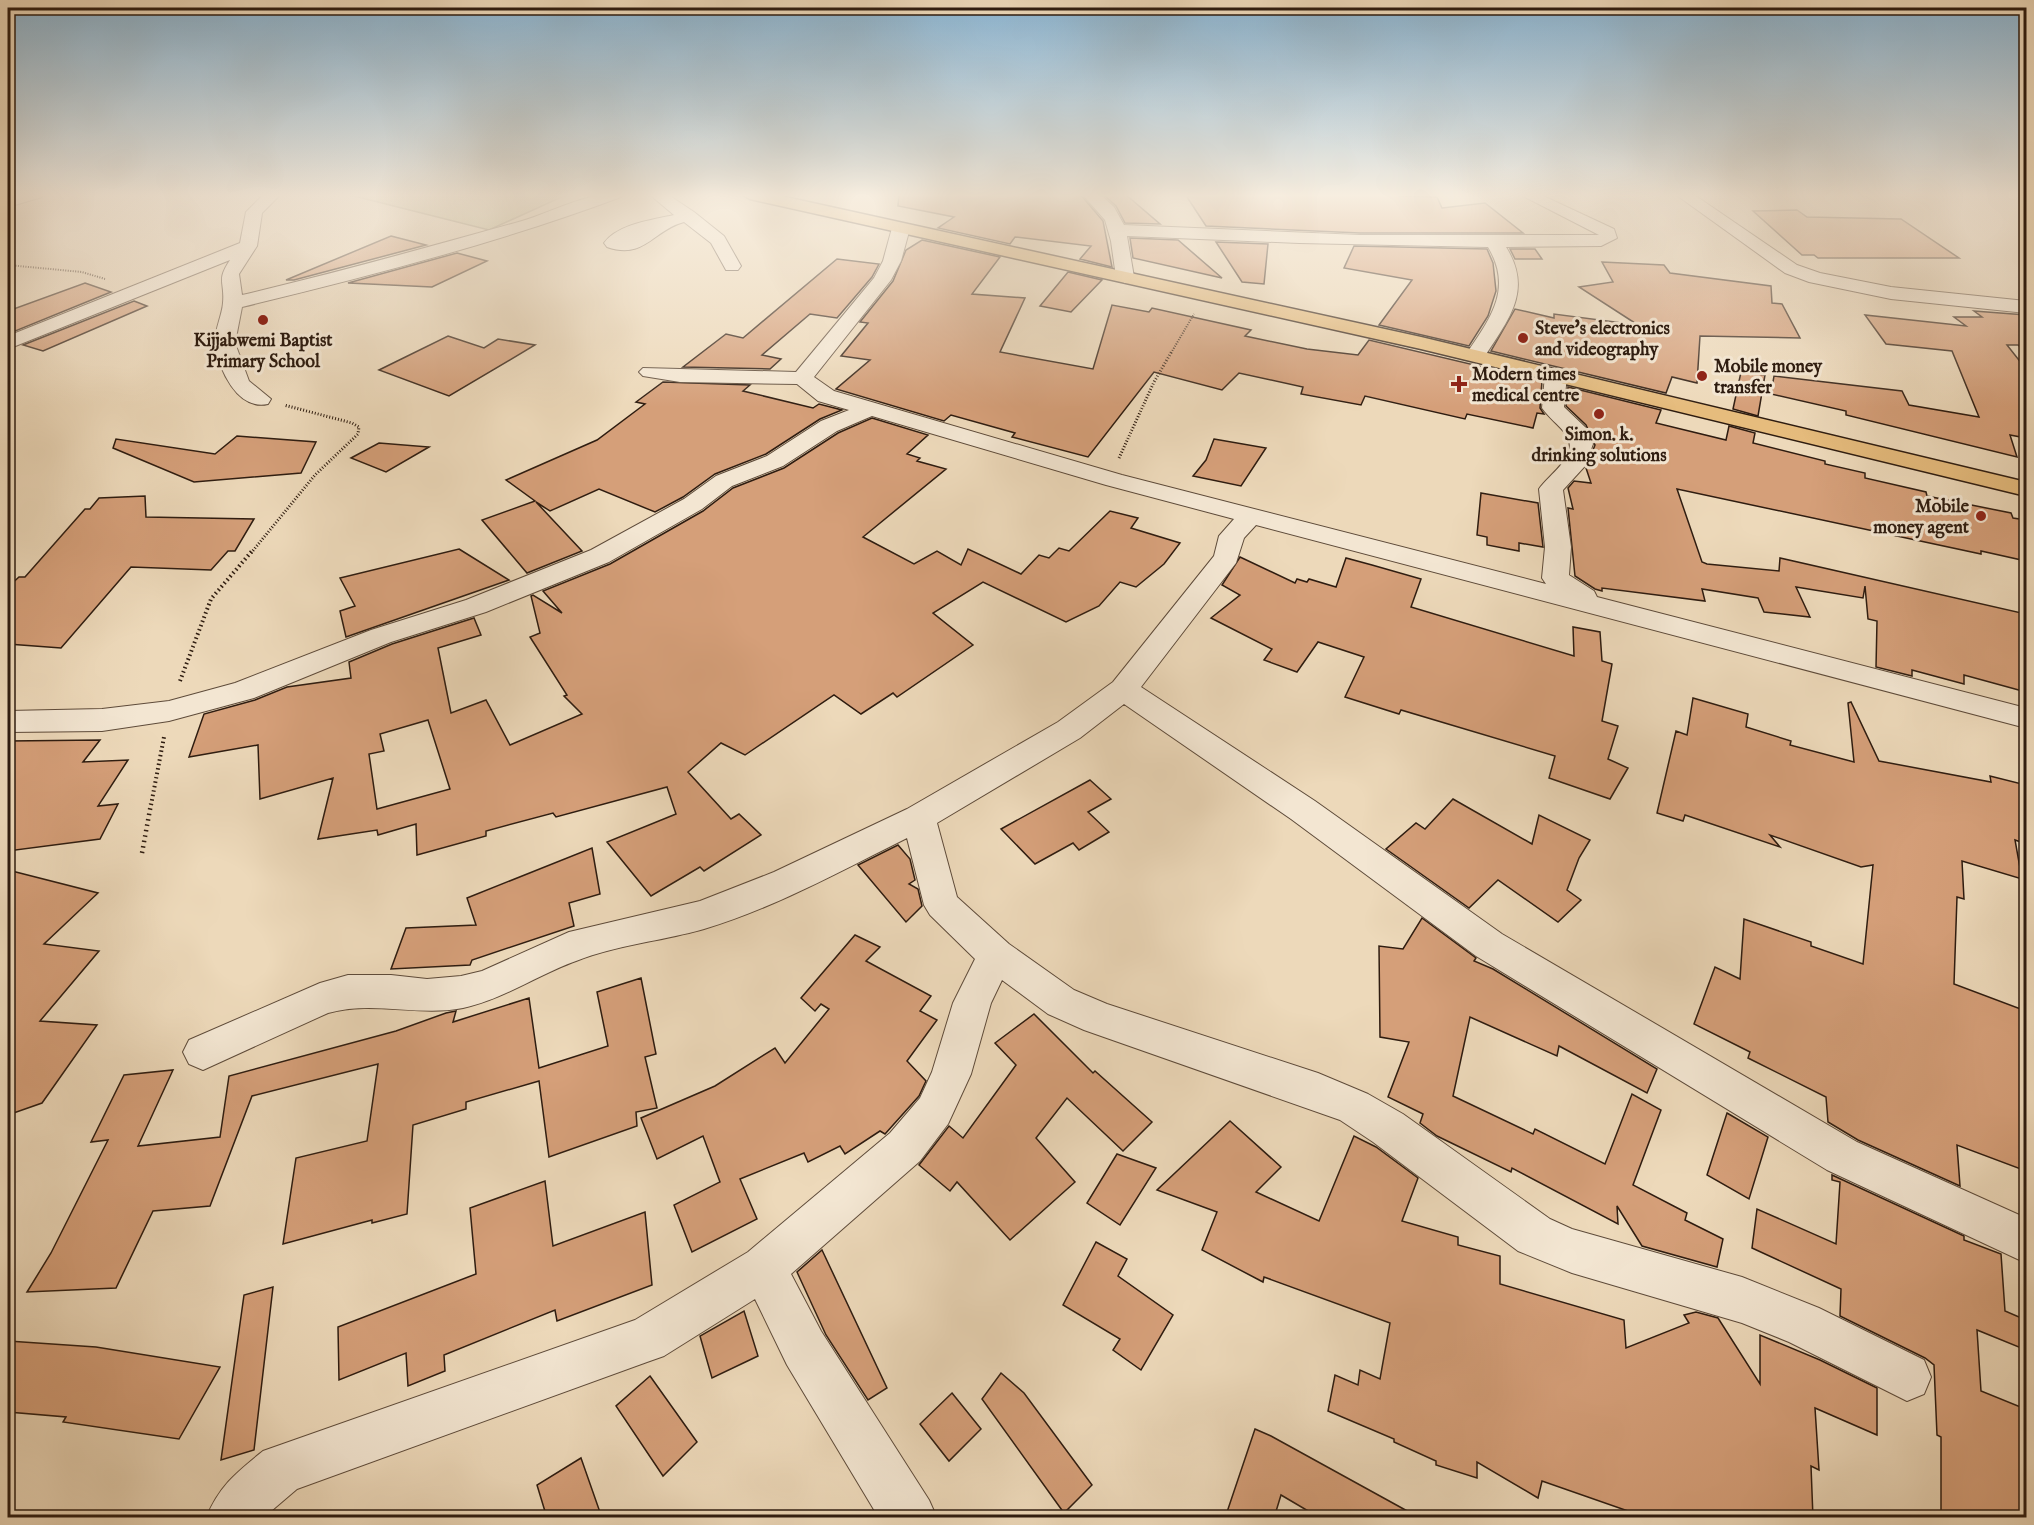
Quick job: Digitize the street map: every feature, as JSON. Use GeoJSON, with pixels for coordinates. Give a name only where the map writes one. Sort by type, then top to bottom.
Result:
{"type":"FeatureCollection","features":[{"type":"Feature","properties":{"kind":"highway"},"geometry":{"type":"LineString","coordinates":[[1071,265],[1475,356],[2026,489]]}},
{"type":"Feature","properties":{"kind":"street"},"geometry":{"type":"LineString","coordinates":[[8,343],[201,265]]}},
{"type":"Feature","properties":{"kind":"street"},"geometry":{"type":"LineString","coordinates":[[236,265],[230,274],[232,303],[225,343],[239,384],[260,399]]}},
{"type":"Feature","properties":{"kind":"street"},"geometry":{"type":"LineString","coordinates":[[232,303],[383,265]]}},
{"type":"Feature","properties":{"kind":"street"},"geometry":{"type":"LineString","coordinates":[[802,378],[882,280],[890,265]]}},
{"type":"Feature","properties":{"kind":"street"},"geometry":{"type":"LineString","coordinates":[[1123,265],[1125,277]]}},
{"type":"Feature","properties":{"kind":"street"},"geometry":{"type":"LineString","coordinates":[[1475,356],[1511,292],[1507,265]]}},
{"type":"Feature","properties":{"kind":"street"},"geometry":{"type":"LineString","coordinates":[[1785,265],[1816,278],[1891,293],[2026,307]]}},
{"type":"Feature","properties":{"kind":"street"},"geometry":{"type":"LineString","coordinates":[[650,372],[680,376],[802,378],[826,396],[1114,480],[2026,718]]}},
{"type":"Feature","properties":{"kind":"street"},"geometry":{"type":"LineString","coordinates":[[1556,375],[1553,408],[1579,436],[1580,447],[1575,464],[1551,489],[1558,547],[1555,578],[1595,604]]}},
{"type":"Feature","properties":{"kind":"street"},"geometry":{"type":"LineString","coordinates":[[8,721],[102,720],[169,711],[244,691],[381,636],[476,606],[600,556],[693,504],[723,481],[776,461],[829,426],[870,409]]}},
{"type":"Feature","properties":{"kind":"street"},"geometry":{"type":"LineString","coordinates":[[203,1052],[320,999],[348,991],[391,991],[428,995],[461,993],[489,985],[569,947],[704,914],[786,882],[919,818],[1069,730],[1123,689],[1227,557],[1232,536],[1251,516]]}},
{"type":"Feature","properties":{"kind":"street"},"geometry":{"type":"LineString","coordinates":[[1123,689],[1303,810],[1499,951],[1842,1156],[2026,1241]]}},
{"type":"Feature","properties":{"kind":"street"},"geometry":{"type":"LineString","coordinates":[[919,818],[942,905],[996,955],[1061,1002],[1098,1018],[1318,1092],[1354,1107],[1388,1128],[1534,1235],[1572,1251],[1742,1300],[1803,1324],[1907,1377]]}},
{"type":"Feature","properties":{"kind":"street"},"geometry":{"type":"LineString","coordinates":[[232,1518],[246,1497],[281,1469],[647,1339],[764,1268],[905,1147],[934,1111],[951,1074],[972,1003],[996,955]]}},
{"type":"Feature","properties":{"kind":"street"},"geometry":{"type":"LineString","coordinates":[[764,1268],[804,1348],[903,1509],[911,1518]]}},
{"type":"Feature","properties":{"kind":"path"},"geometry":{"type":"LineString","coordinates":[[10,265],[82,272],[144,288]]}},
{"type":"Feature","properties":{"kind":"path"},"geometry":{"type":"LineString","coordinates":[[1114,480],[1120,449],[1154,382],[1205,295]]}},
{"type":"Feature","properties":{"kind":"path"},"geometry":{"type":"LineString","coordinates":[[142,854],[169,711],[211,599],[278,522],[315,475],[358,434],[359,427],[352,423],[260,399]]}},
{"type":"Feature","properties":{"kind":"building"},"geometry":{"type":"Polygon","coordinates":[[[321,265],[350,265],[294,280],[286,280],[321,265]]]}},
{"type":"Feature","properties":{"kind":"building"},"geometry":{"type":"Polygon","coordinates":[[[413,265],[478,265],[432,287],[348,283],[413,265]]]}},
{"type":"Feature","properties":{"kind":"building"},"geometry":{"type":"Polygon","coordinates":[[[830,265],[878,265],[872,277],[837,318],[810,314],[762,355],[781,359],[770,369],[683,367],[726,334],[743,338],[830,265]]]}},
{"type":"Feature","properties":{"kind":"building"},"geometry":{"type":"Polygon","coordinates":[[[900,265],[994,265],[972,294],[1025,298],[1000,352],[1093,369],[1112,305],[1149,312],[1152,308],[1251,330],[1245,336],[1307,349],[1358,355],[1369,340],[1542,381],[1540,408],[1544,414],[1537,413],[1533,428],[1467,414],[1465,419],[1365,396],[1361,405],[1301,394],[1303,387],[1239,373],[1222,390],[1154,372],[1088,457],[1012,437],[1015,433],[951,415],[944,421],[836,389],[870,360],[841,356],[868,323],[860,322],[893,281],[900,265]]]}},
{"type":"Feature","properties":{"kind":"building"},"geometry":{"type":"Polygon","coordinates":[[[1165,265],[1207,265],[1222,278],[1165,265]]]}},
{"type":"Feature","properties":{"kind":"building"},"geometry":{"type":"Polygon","coordinates":[[[1231,265],[1266,265],[1264,284],[1242,282],[1231,265]]]}},
{"type":"Feature","properties":{"kind":"building"},"geometry":{"type":"Polygon","coordinates":[[[1345,265],[1493,265],[1496,291],[1488,316],[1469,346],[1379,325],[1412,280],[1344,268],[1345,265]]]}},
{"type":"Feature","properties":{"kind":"building"},"geometry":{"type":"Polygon","coordinates":[[[1604,265],[1664,265],[1670,273],[1771,286],[1772,303],[1782,304],[1800,338],[1700,336],[1697,383],[1672,377],[1666,393],[1491,351],[1515,309],[1554,318],[1554,314],[1638,325],[1579,287],[1613,282],[1604,265]]]}},
{"type":"Feature","properties":{"kind":"building"},"geometry":{"type":"Polygon","coordinates":[[[1068,272],[1102,280],[1071,312],[1040,306],[1068,272]]]}},
{"type":"Feature","properties":{"kind":"building"},"geometry":{"type":"Polygon","coordinates":[[[85,283],[111,292],[8,334],[8,311],[85,283]]]}},
{"type":"Feature","properties":{"kind":"building"},"geometry":{"type":"Polygon","coordinates":[[[134,301],[147,306],[43,351],[23,345],[134,301]]]}},
{"type":"Feature","properties":{"kind":"building"},"geometry":{"type":"Polygon","coordinates":[[[1974,311],[2026,315],[2026,352],[2018,345],[2007,345],[2026,369],[2026,438],[2010,435],[2017,457],[1846,415],[1846,411],[1771,394],[1774,376],[1902,391],[1909,405],[1979,417],[1952,351],[1886,344],[1865,315],[1966,326],[1954,317],[1982,317],[1974,311]]]}},
{"type":"Feature","properties":{"kind":"building"},"geometry":{"type":"Polygon","coordinates":[[[448,336],[484,348],[498,339],[535,345],[449,396],[379,370],[448,336]]]}},
{"type":"Feature","properties":{"kind":"building"},"geometry":{"type":"Polygon","coordinates":[[[1741,372],[1765,375],[1758,416],[1733,409],[1741,372]]]}},
{"type":"Feature","properties":{"kind":"building"},"geometry":{"type":"Polygon","coordinates":[[[663,382],[750,385],[743,391],[813,408],[819,404],[842,410],[820,419],[766,454],[715,474],[683,497],[655,512],[599,489],[550,511],[536,502],[582,551],[527,573],[482,520],[535,501],[506,480],[597,440],[645,404],[636,402],[663,382]]]}},
{"type":"Feature","properties":{"kind":"building"},"geometry":{"type":"Polygon","coordinates":[[[1568,387],[1661,410],[1656,423],[1726,440],[1729,426],[1755,433],[1753,443],[1865,473],[1865,478],[1926,492],[1927,496],[2011,513],[2013,518],[2026,520],[2026,561],[1981,551],[1981,554],[1677,489],[1702,562],[1707,564],[1779,571],[1780,558],[2026,614],[2026,692],[1964,675],[1964,684],[1912,670],[1912,676],[1876,667],[1877,621],[1868,619],[1865,586],[1863,598],[1796,587],[1810,617],[1764,612],[1758,598],[1702,589],[1705,601],[1602,588],[1602,591],[1575,576],[1568,508],[1573,509],[1568,488],[1574,481],[1591,483],[1586,468],[1595,445],[1586,425],[1566,406],[1568,387]]]}},
{"type":"Feature","properties":{"kind":"building"},"geometry":{"type":"Polygon","coordinates":[[[872,418],[928,435],[907,454],[920,458],[917,461],[946,469],[863,537],[914,564],[937,551],[961,565],[968,549],[1021,574],[1039,555],[1049,558],[1059,548],[1069,551],[1110,511],[1138,518],[1131,528],[1180,543],[1164,564],[1136,587],[1120,582],[1099,606],[1066,622],[983,582],[933,613],[973,645],[897,697],[893,693],[861,714],[834,695],[745,755],[721,743],[688,772],[731,819],[739,814],[761,835],[704,871],[700,867],[651,896],[607,842],[676,814],[667,787],[556,817],[553,813],[486,831],[486,836],[417,855],[416,824],[378,835],[377,830],[318,839],[333,778],[260,799],[258,745],[189,757],[204,714],[255,700],[287,687],[351,678],[349,662],[392,644],[474,618],[481,635],[438,648],[451,713],[486,700],[510,745],[582,714],[564,696],[567,695],[530,637],[540,633],[531,596],[533,595],[562,613],[543,591],[610,564],[703,511],[733,488],[784,468],[838,433],[872,418]],[[428,720],[380,734],[384,751],[369,754],[377,809],[450,789],[428,720]]]}},
{"type":"Feature","properties":{"kind":"building"},"geometry":{"type":"Polygon","coordinates":[[[237,436],[316,442],[301,473],[194,482],[113,448],[116,439],[215,454],[237,436]]]}},
{"type":"Feature","properties":{"kind":"building"},"geometry":{"type":"Polygon","coordinates":[[[1214,439],[1266,448],[1241,486],[1193,476],[1206,460],[1214,439]]]}},
{"type":"Feature","properties":{"kind":"building"},"geometry":{"type":"Polygon","coordinates":[[[379,443],[429,447],[386,472],[351,458],[379,443]]]}},
{"type":"Feature","properties":{"kind":"building"},"geometry":{"type":"Polygon","coordinates":[[[1481,493],[1538,503],[1543,547],[1519,543],[1519,551],[1487,545],[1487,537],[1477,535],[1481,493]]]}},
{"type":"Feature","properties":{"kind":"building"},"geometry":{"type":"Polygon","coordinates":[[[145,496],[146,517],[254,519],[235,551],[228,551],[211,570],[131,567],[61,648],[8,644],[8,587],[19,577],[25,577],[85,509],[90,509],[99,498],[145,496]]]}},
{"type":"Feature","properties":{"kind":"building"},"geometry":{"type":"Polygon","coordinates":[[[459,549],[509,580],[346,637],[340,611],[355,606],[340,578],[459,549]]]}},
{"type":"Feature","properties":{"kind":"building"},"geometry":{"type":"Polygon","coordinates":[[[1240,557],[1295,583],[1297,579],[1307,582],[1309,579],[1336,587],[1346,558],[1421,579],[1411,607],[1574,656],[1573,627],[1600,632],[1602,661],[1612,664],[1602,721],[1618,726],[1608,759],[1628,768],[1610,799],[1549,778],[1555,756],[1401,710],[1399,714],[1345,697],[1364,657],[1318,642],[1297,672],[1264,660],[1272,649],[1211,618],[1240,595],[1222,585],[1240,557]]]}},
{"type":"Feature","properties":{"kind":"building"},"geometry":{"type":"Polygon","coordinates":[[[1693,698],[1748,714],[1746,727],[1791,741],[1790,745],[1854,762],[1848,703],[1851,702],[1879,761],[1991,782],[1990,776],[2026,785],[2026,844],[2015,840],[2022,879],[1962,861],[1964,899],[1957,897],[1954,984],[2026,1011],[2026,1171],[1957,1145],[1960,1186],[1858,1140],[1828,1122],[1826,1097],[1748,1058],[1750,1052],[1694,1024],[1715,967],[1740,979],[1744,919],[1811,942],[1811,946],[1863,964],[1873,865],[1861,867],[1770,835],[1780,847],[1685,815],[1683,821],[1657,813],[1676,731],[1687,735],[1693,698]]]}},
{"type":"Feature","properties":{"kind":"building"},"geometry":{"type":"Polygon","coordinates":[[[100,740],[83,762],[128,760],[98,806],[118,804],[100,839],[8,851],[8,741],[100,740]]]}},
{"type":"Feature","properties":{"kind":"building"},"geometry":{"type":"Polygon","coordinates":[[[1090,780],[1111,799],[1088,812],[1109,832],[1079,850],[1073,843],[1035,864],[1001,829],[1090,780]]]}},
{"type":"Feature","properties":{"kind":"building"},"geometry":{"type":"Polygon","coordinates":[[[1453,799],[1532,844],[1539,815],[1590,840],[1579,858],[1567,890],[1581,900],[1558,922],[1498,880],[1469,908],[1386,849],[1416,823],[1425,829],[1453,799]]]}},
{"type":"Feature","properties":{"kind":"building"},"geometry":{"type":"Polygon","coordinates":[[[898,845],[910,859],[915,880],[909,884],[918,889],[922,906],[906,922],[858,865],[898,845]]]}},
{"type":"Feature","properties":{"kind":"building"},"geometry":{"type":"Polygon","coordinates":[[[592,848],[600,894],[569,903],[574,926],[472,960],[470,965],[391,969],[406,928],[476,925],[467,898],[592,848]]]}},
{"type":"Feature","properties":{"kind":"building"},"geometry":{"type":"Polygon","coordinates":[[[8,870],[98,893],[44,944],[99,951],[40,1021],[97,1025],[42,1103],[8,1115],[8,870]]]}},
{"type":"Feature","properties":{"kind":"building"},"geometry":{"type":"Polygon","coordinates":[[[1422,918],[1476,958],[1474,961],[1493,969],[1657,1069],[1647,1093],[1559,1046],[1557,1056],[1470,1017],[1453,1096],[1533,1134],[1535,1129],[1605,1164],[1632,1094],[1661,1110],[1633,1185],[1687,1213],[1685,1220],[1723,1239],[1717,1267],[1642,1246],[1617,1206],[1618,1224],[1512,1168],[1511,1172],[1437,1136],[1420,1123],[1423,1114],[1388,1097],[1409,1042],[1380,1037],[1379,946],[1403,949],[1422,918]]]}},
{"type":"Feature","properties":{"kind":"building"},"geometry":{"type":"Polygon","coordinates":[[[855,935],[880,947],[866,961],[931,996],[920,1011],[937,1020],[907,1061],[926,1081],[919,1096],[885,1134],[880,1131],[845,1154],[840,1146],[808,1162],[804,1153],[740,1179],[757,1219],[692,1252],[674,1205],[720,1182],[703,1136],[657,1159],[641,1118],[715,1086],[775,1048],[785,1063],[829,1009],[821,1004],[815,1011],[801,998],[855,935]]]}},
{"type":"Feature","properties":{"kind":"building"},"geometry":{"type":"Polygon","coordinates":[[[641,978],[656,1054],[645,1057],[657,1108],[636,1112],[637,1126],[549,1157],[539,1081],[466,1102],[466,1109],[413,1125],[407,1214],[372,1223],[372,1220],[283,1244],[296,1158],[367,1141],[378,1064],[252,1096],[210,1206],[153,1211],[116,1288],[27,1292],[51,1253],[108,1140],[91,1142],[124,1075],[173,1070],[138,1146],[220,1137],[229,1076],[396,1031],[446,1013],[456,1011],[453,1022],[529,998],[539,1068],[608,1046],[597,992],[641,978]]]}},
{"type":"Feature","properties":{"kind":"building"},"geometry":{"type":"Polygon","coordinates":[[[1034,1014],[1093,1073],[1095,1071],[1152,1122],[1123,1151],[1067,1098],[1036,1138],[1075,1182],[1010,1240],[957,1182],[950,1191],[919,1165],[949,1126],[963,1138],[1016,1065],[995,1043],[1034,1014]]]}},
{"type":"Feature","properties":{"kind":"building"},"geometry":{"type":"Polygon","coordinates":[[[1727,1113],[1768,1137],[1749,1199],[1707,1175],[1727,1113]]]}},
{"type":"Feature","properties":{"kind":"building"},"geometry":{"type":"Polygon","coordinates":[[[1230,1121],[1281,1167],[1256,1192],[1319,1221],[1354,1136],[1376,1147],[1418,1178],[1402,1221],[1458,1237],[1458,1245],[1500,1256],[1500,1284],[1624,1320],[1626,1348],[1689,1323],[1684,1315],[1696,1312],[1718,1318],[1760,1384],[1760,1335],[1820,1360],[1877,1388],[1877,1435],[1815,1408],[1819,1470],[1811,1466],[1813,1518],[1648,1518],[1542,1481],[1538,1498],[1477,1462],[1477,1478],[1436,1465],[1436,1461],[1394,1442],[1394,1439],[1328,1411],[1335,1375],[1358,1385],[1360,1370],[1380,1379],[1390,1323],[1264,1277],[1263,1282],[1202,1250],[1217,1212],[1157,1190],[1230,1121]]]}},
{"type":"Feature","properties":{"kind":"building"},"geometry":{"type":"Polygon","coordinates":[[[1117,1154],[1156,1168],[1120,1225],[1087,1203],[1117,1154]]]}},
{"type":"Feature","properties":{"kind":"building"},"geometry":{"type":"Polygon","coordinates":[[[1832,1175],[1964,1236],[1964,1240],[2001,1254],[2005,1311],[2026,1320],[2026,1350],[1977,1330],[1981,1391],[2023,1408],[2026,1518],[1941,1518],[1941,1437],[1937,1435],[1934,1365],[1925,1358],[1840,1316],[1841,1289],[1752,1248],[1757,1209],[1836,1244],[1840,1182],[1832,1180],[1832,1175]]]}},
{"type":"Feature","properties":{"kind":"building"},"geometry":{"type":"Polygon","coordinates":[[[545,1181],[553,1246],[645,1212],[652,1285],[557,1321],[555,1310],[444,1355],[445,1371],[408,1386],[406,1353],[339,1380],[338,1327],[476,1274],[470,1208],[545,1181]]]}},
{"type":"Feature","properties":{"kind":"building"},"geometry":{"type":"Polygon","coordinates":[[[1096,1242],[1127,1259],[1118,1276],[1173,1315],[1141,1370],[1113,1350],[1120,1339],[1063,1305],[1096,1242]]]}},
{"type":"Feature","properties":{"kind":"building"},"geometry":{"type":"Polygon","coordinates":[[[822,1250],[887,1388],[868,1400],[826,1335],[797,1272],[822,1250]]]}},
{"type":"Feature","properties":{"kind":"building"},"geometry":{"type":"Polygon","coordinates":[[[273,1287],[254,1450],[221,1460],[244,1295],[273,1287]]]}},
{"type":"Feature","properties":{"kind":"building"},"geometry":{"type":"Polygon","coordinates":[[[744,1311],[758,1356],[712,1378],[700,1336],[744,1311]]]}},
{"type":"Feature","properties":{"kind":"building"},"geometry":{"type":"Polygon","coordinates":[[[8,1341],[96,1347],[220,1367],[179,1439],[63,1422],[66,1417],[8,1412],[8,1341]]]}},
{"type":"Feature","properties":{"kind":"building"},"geometry":{"type":"Polygon","coordinates":[[[1001,1373],[1024,1393],[1092,1485],[1064,1513],[982,1399],[1001,1373]]]}},
{"type":"Feature","properties":{"kind":"building"},"geometry":{"type":"Polygon","coordinates":[[[650,1376],[697,1442],[663,1476],[616,1406],[650,1376]]]}},
{"type":"Feature","properties":{"kind":"building"},"geometry":{"type":"Polygon","coordinates":[[[952,1393],[981,1429],[949,1461],[920,1424],[952,1393]]]}},
{"type":"Feature","properties":{"kind":"building"},"geometry":{"type":"Polygon","coordinates":[[[1255,1429],[1420,1518],[1320,1518],[1281,1495],[1274,1518],[1225,1518],[1255,1429]]]}},
{"type":"Feature","properties":{"kind":"building"},"geometry":{"type":"Polygon","coordinates":[[[581,1458],[602,1518],[547,1518],[537,1485],[581,1458]]]}},
{"type":"Feature","properties":{"kind":"place","name":"Kijjabwemi Baptist Primary School"},"geometry":{"type":"Point","coordinates":[263,320]}},
{"type":"Feature","properties":{"kind":"place","name":"Steve's electronics and videography"},"geometry":{"type":"Point","coordinates":[1523,338]}},
{"type":"Feature","properties":{"kind":"place","name":"Mobile money transfer"},"geometry":{"type":"Point","coordinates":[1702,376]}},
{"type":"Feature","properties":{"kind":"place","name":"Modern times medical centre"},"geometry":{"type":"Point","coordinates":[1459,384]}},
{"type":"Feature","properties":{"kind":"place","name":"Simon. k. drinking solutions"},"geometry":{"type":"Point","coordinates":[1599,414]}},
{"type":"Feature","properties":{"kind":"place","name":"Mobile money agent"},"geometry":{"type":"Point","coordinates":[1981,516]}}]}
